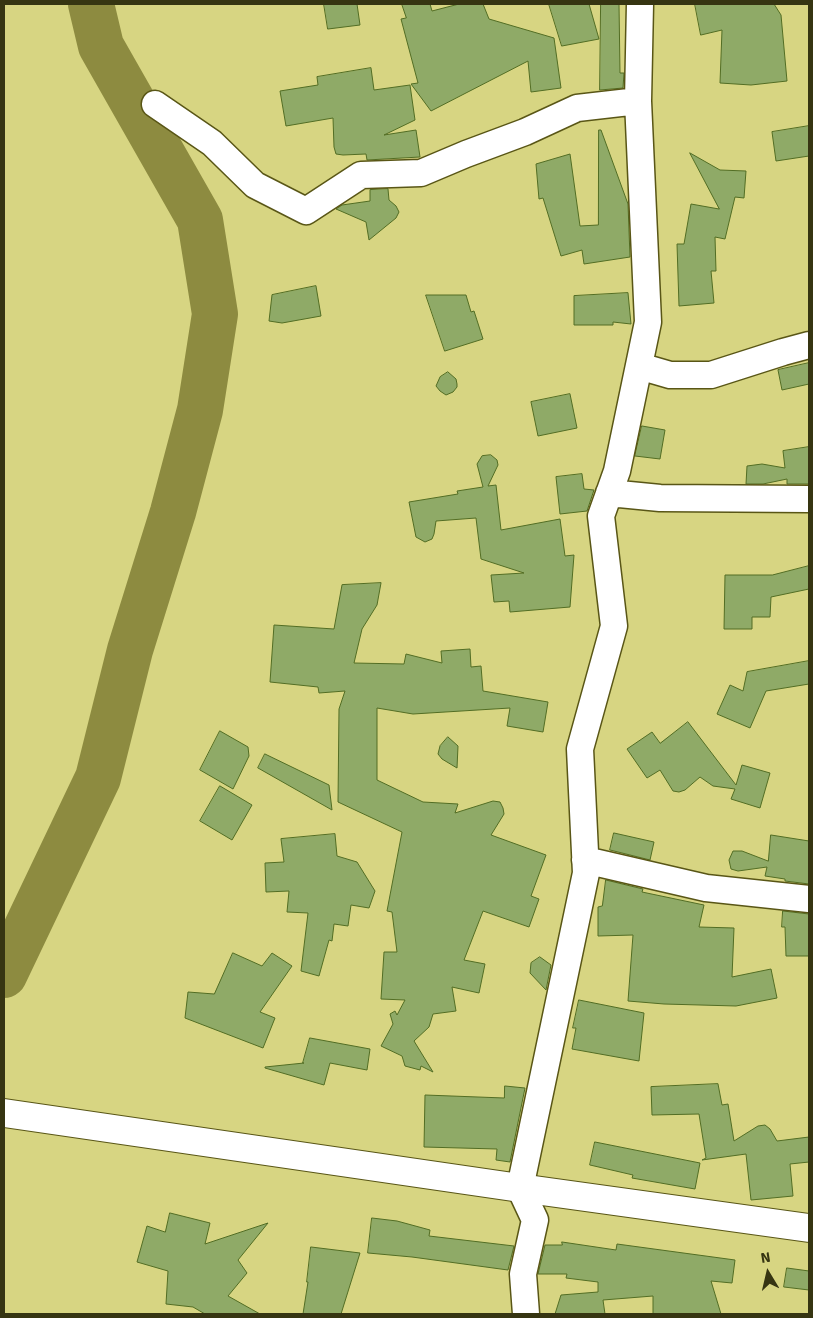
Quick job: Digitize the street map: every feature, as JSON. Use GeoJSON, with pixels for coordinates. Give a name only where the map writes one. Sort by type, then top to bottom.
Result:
{"type":"FeatureCollection","features":[{"type":"Feature","properties":{"kind":"street"},"geometry":{"type":"LineString","coordinates":[[526,1314],[523,1274],[535,1220],[520,1188],[586,873],[580,749],[614,626],[601,516],[617,471],[648,322],[638,101],[640,4]]}},
{"type":"Feature","properties":{"kind":"street"},"geometry":{"type":"LineString","coordinates":[[155,104],[212,143],[255,185],[306,210],[361,174],[421,173],[525,132],[577,108],[638,101]]}},
{"type":"Feature","properties":{"kind":"street"},"geometry":{"type":"LineString","coordinates":[[639,366],[670,375],[711,375],[809,345]]}},
{"type":"Feature","properties":{"kind":"street"},"geometry":{"type":"LineString","coordinates":[[609,493],[660,498],[809,500]]}},
{"type":"Feature","properties":{"kind":"street"},"geometry":{"type":"LineString","coordinates":[[585,860],[706,888],[809,899]]}},
{"type":"Feature","properties":{"kind":"street"},"geometry":{"type":"LineString","coordinates":[[4,1113],[809,1228]]}},
{"type":"Feature","properties":{"kind":"building"},"geometry":{"type":"Polygon","coordinates":[[[324,4],[357,4],[360,25],[328,29],[324,4]]]}},
{"type":"Feature","properties":{"kind":"building"},"geometry":{"type":"Polygon","coordinates":[[[402,4],[430,4],[432,11],[459,4],[483,4],[489,19],[554,38],[561,88],[531,92],[528,61],[431,111],[411,84],[418,83],[401,19],[406,18],[402,4]]]}},
{"type":"Feature","properties":{"kind":"building"},"geometry":{"type":"Polygon","coordinates":[[[549,4],[589,4],[599,39],[562,46],[549,4]]]}},
{"type":"Feature","properties":{"kind":"building"},"geometry":{"type":"Polygon","coordinates":[[[601,4],[619,4],[620,73],[624,73],[623,88],[600,90],[601,4]]]}},
{"type":"Feature","properties":{"kind":"building"},"geometry":{"type":"Polygon","coordinates":[[[695,4],[774,4],[781,15],[787,81],[751,85],[720,83],[722,30],[701,35],[695,4]]]}},
{"type":"Feature","properties":{"kind":"building"},"geometry":{"type":"Polygon","coordinates":[[[371,68],[374,90],[410,85],[415,120],[384,135],[416,130],[420,157],[367,160],[366,154],[336,154],[333,118],[286,126],[280,91],[318,85],[317,77],[371,68]]]}},
{"type":"Feature","properties":{"kind":"building"},"geometry":{"type":"Polygon","coordinates":[[[809,126],[809,156],[776,161],[772,132],[809,126]]]}},
{"type":"Feature","properties":{"kind":"building"},"geometry":{"type":"Polygon","coordinates":[[[599,130],[601,130],[628,204],[630,257],[584,264],[582,250],[561,256],[543,198],[539,199],[536,164],[570,154],[580,226],[598,225],[599,130]]]}},
{"type":"Feature","properties":{"kind":"building"},"geometry":{"type":"Polygon","coordinates":[[[690,153],[720,170],[746,171],[744,198],[735,197],[725,239],[715,237],[716,271],[711,271],[714,303],[679,306],[677,244],[684,244],[691,204],[719,209],[690,153]]]}},
{"type":"Feature","properties":{"kind":"building"},"geometry":{"type":"Polygon","coordinates":[[[388,189],[389,200],[396,206],[399,212],[396,218],[369,240],[366,222],[336,209],[342,205],[370,201],[370,190],[388,189]]]}},
{"type":"Feature","properties":{"kind":"building"},"geometry":{"type":"Polygon","coordinates":[[[316,286],[321,316],[282,323],[269,321],[272,295],[316,286]]]}},
{"type":"Feature","properties":{"kind":"building"},"geometry":{"type":"Polygon","coordinates":[[[628,293],[631,324],[613,322],[613,325],[574,325],[574,296],[628,293]]]}},
{"type":"Feature","properties":{"kind":"building"},"geometry":{"type":"Polygon","coordinates":[[[426,295],[466,295],[471,312],[474,311],[483,339],[445,351],[426,295]]]}},
{"type":"Feature","properties":{"kind":"building"},"geometry":{"type":"Polygon","coordinates":[[[809,363],[809,384],[782,390],[778,370],[809,363]]]}},
{"type":"Feature","properties":{"kind":"building"},"geometry":{"type":"Polygon","coordinates":[[[448,372],[456,379],[457,387],[453,392],[446,395],[436,386],[440,377],[448,372]]]}},
{"type":"Feature","properties":{"kind":"building"},"geometry":{"type":"Polygon","coordinates":[[[570,394],[577,428],[538,436],[531,402],[570,394]]]}},
{"type":"Feature","properties":{"kind":"building"},"geometry":{"type":"Polygon","coordinates":[[[642,426],[665,430],[660,459],[635,456],[642,426]]]}},
{"type":"Feature","properties":{"kind":"building"},"geometry":{"type":"Polygon","coordinates":[[[809,447],[809,484],[787,484],[787,479],[763,484],[746,484],[747,466],[762,464],[785,468],[783,451],[809,447]]]}},
{"type":"Feature","properties":{"kind":"building"},"geometry":{"type":"Polygon","coordinates":[[[491,455],[497,460],[498,465],[488,486],[496,485],[501,530],[560,519],[565,556],[574,555],[570,607],[510,612],[509,601],[494,602],[491,575],[524,573],[481,559],[476,518],[436,521],[432,539],[425,542],[416,537],[409,502],[458,494],[457,491],[483,487],[477,464],[482,456],[491,455]]]}},
{"type":"Feature","properties":{"kind":"building"},"geometry":{"type":"Polygon","coordinates":[[[582,474],[584,489],[594,490],[587,511],[560,514],[556,477],[582,474]]]}},
{"type":"Feature","properties":{"kind":"building"},"geometry":{"type":"Polygon","coordinates":[[[809,566],[809,589],[771,597],[770,617],[752,617],[752,629],[724,629],[725,575],[772,575],[809,566]]]}},
{"type":"Feature","properties":{"kind":"building"},"geometry":{"type":"Polygon","coordinates":[[[381,583],[377,605],[362,629],[354,663],[404,664],[406,654],[442,663],[441,651],[470,649],[471,667],[481,666],[483,691],[548,702],[543,732],[507,726],[510,708],[413,714],[377,708],[377,780],[423,802],[458,804],[455,813],[493,801],[500,802],[504,814],[491,835],[546,855],[531,896],[539,899],[529,927],[483,911],[464,960],[485,964],[479,993],[452,987],[456,1011],[433,1014],[429,1027],[414,1041],[433,1072],[421,1066],[420,1070],[405,1066],[402,1056],[381,1046],[393,1024],[390,1014],[395,1011],[397,1015],[405,1000],[381,999],[384,952],[397,952],[392,912],[387,911],[402,832],[338,802],[339,709],[345,691],[319,693],[318,687],[270,682],[274,625],[334,629],[342,585],[381,583]]]}},
{"type":"Feature","properties":{"kind":"building"},"geometry":{"type":"Polygon","coordinates":[[[809,661],[809,684],[766,691],[750,728],[717,714],[730,685],[743,691],[747,672],[809,661]]]}},
{"type":"Feature","properties":{"kind":"building"},"geometry":{"type":"Polygon","coordinates":[[[688,722],[736,785],[742,765],[770,773],[760,808],[731,799],[735,789],[713,786],[700,777],[685,790],[679,792],[673,791],[660,770],[647,778],[627,749],[652,732],[660,743],[688,722]]]}},
{"type":"Feature","properties":{"kind":"building"},"geometry":{"type":"Polygon","coordinates":[[[220,731],[248,747],[249,756],[233,789],[200,770],[220,731]]]}},
{"type":"Feature","properties":{"kind":"building"},"geometry":{"type":"Polygon","coordinates":[[[448,737],[458,746],[457,768],[442,759],[438,754],[440,746],[448,737]]]}},
{"type":"Feature","properties":{"kind":"building"},"geometry":{"type":"Polygon","coordinates":[[[265,754],[329,785],[332,810],[258,768],[265,754]]]}},
{"type":"Feature","properties":{"kind":"building"},"geometry":{"type":"Polygon","coordinates":[[[220,786],[252,805],[232,840],[200,821],[220,786]]]}},
{"type":"Feature","properties":{"kind":"building"},"geometry":{"type":"Polygon","coordinates":[[[614,833],[654,842],[650,860],[610,850],[614,833]]]}},
{"type":"Feature","properties":{"kind":"building"},"geometry":{"type":"Polygon","coordinates":[[[335,834],[337,856],[357,862],[375,891],[369,908],[351,905],[348,926],[334,924],[332,941],[329,940],[319,976],[301,971],[308,913],[287,912],[289,891],[266,892],[265,863],[284,862],[281,839],[335,834]]]}},
{"type":"Feature","properties":{"kind":"building"},"geometry":{"type":"Polygon","coordinates":[[[771,835],[809,841],[809,884],[765,876],[767,867],[738,871],[731,869],[729,860],[733,851],[742,851],[768,861],[771,835]]]}},
{"type":"Feature","properties":{"kind":"building"},"geometry":{"type":"Polygon","coordinates":[[[606,880],[643,889],[642,892],[704,905],[699,927],[734,928],[732,977],[771,969],[777,998],[736,1006],[628,1001],[633,935],[598,936],[598,907],[602,906],[606,880]]]}},
{"type":"Feature","properties":{"kind":"building"},"geometry":{"type":"Polygon","coordinates":[[[783,911],[809,914],[809,956],[786,956],[785,927],[782,927],[783,911]]]}},
{"type":"Feature","properties":{"kind":"building"},"geometry":{"type":"Polygon","coordinates":[[[233,953],[262,966],[272,953],[292,966],[260,1012],[275,1018],[263,1048],[185,1018],[188,992],[214,994],[233,953]]]}},
{"type":"Feature","properties":{"kind":"building"},"geometry":{"type":"Polygon","coordinates":[[[540,957],[551,965],[546,990],[530,973],[531,963],[540,957]]]}},
{"type":"Feature","properties":{"kind":"building"},"geometry":{"type":"Polygon","coordinates":[[[579,1000],[644,1013],[639,1061],[572,1049],[576,1028],[573,1028],[579,1000]]]}},
{"type":"Feature","properties":{"kind":"building"},"geometry":{"type":"Polygon","coordinates":[[[310,1038],[370,1049],[367,1070],[330,1063],[324,1085],[265,1068],[304,1063],[310,1038]]]}},
{"type":"Feature","properties":{"kind":"building"},"geometry":{"type":"Polygon","coordinates":[[[718,1084],[722,1105],[728,1104],[734,1141],[758,1126],[765,1125],[770,1129],[777,1141],[809,1137],[809,1162],[790,1164],[793,1196],[751,1200],[746,1154],[702,1160],[706,1158],[699,1114],[652,1115],[651,1087],[718,1084]]]}},
{"type":"Feature","properties":{"kind":"building"},"geometry":{"type":"Polygon","coordinates":[[[505,1086],[525,1088],[510,1162],[496,1160],[497,1149],[424,1147],[425,1095],[504,1098],[505,1086]]]}},
{"type":"Feature","properties":{"kind":"building"},"geometry":{"type":"Polygon","coordinates":[[[595,1142],[700,1163],[695,1189],[632,1178],[633,1175],[590,1165],[595,1142]]]}},
{"type":"Feature","properties":{"kind":"building"},"geometry":{"type":"Polygon","coordinates":[[[170,1213],[210,1223],[205,1244],[268,1223],[238,1260],[247,1273],[228,1296],[260,1314],[205,1314],[193,1307],[166,1304],[168,1271],[137,1262],[147,1226],[165,1232],[170,1213]]]}},
{"type":"Feature","properties":{"kind":"building"},"geometry":{"type":"Polygon","coordinates":[[[372,1218],[397,1221],[430,1230],[429,1236],[514,1246],[508,1270],[368,1253],[372,1218]]]}},
{"type":"Feature","properties":{"kind":"building"},"geometry":{"type":"Polygon","coordinates":[[[562,1242],[616,1250],[617,1244],[735,1260],[732,1283],[711,1281],[721,1314],[653,1314],[653,1296],[603,1300],[605,1314],[555,1314],[561,1295],[598,1292],[598,1282],[566,1278],[567,1274],[538,1274],[545,1245],[562,1245],[562,1242]]]}},
{"type":"Feature","properties":{"kind":"building"},"geometry":{"type":"Polygon","coordinates":[[[311,1247],[360,1253],[341,1314],[303,1314],[311,1247]]]}},
{"type":"Feature","properties":{"kind":"building"},"geometry":{"type":"Polygon","coordinates":[[[787,1268],[809,1271],[809,1290],[784,1287],[787,1268]]]}},
{"type":"Feature","properties":{"kind":"waterway"},"geometry":{"type":"LineString","coordinates":[[4,975],[98,778],[130,650],[173,512],[200,410],[215,314],[200,220],[101,46],[91,4]]}}]}
